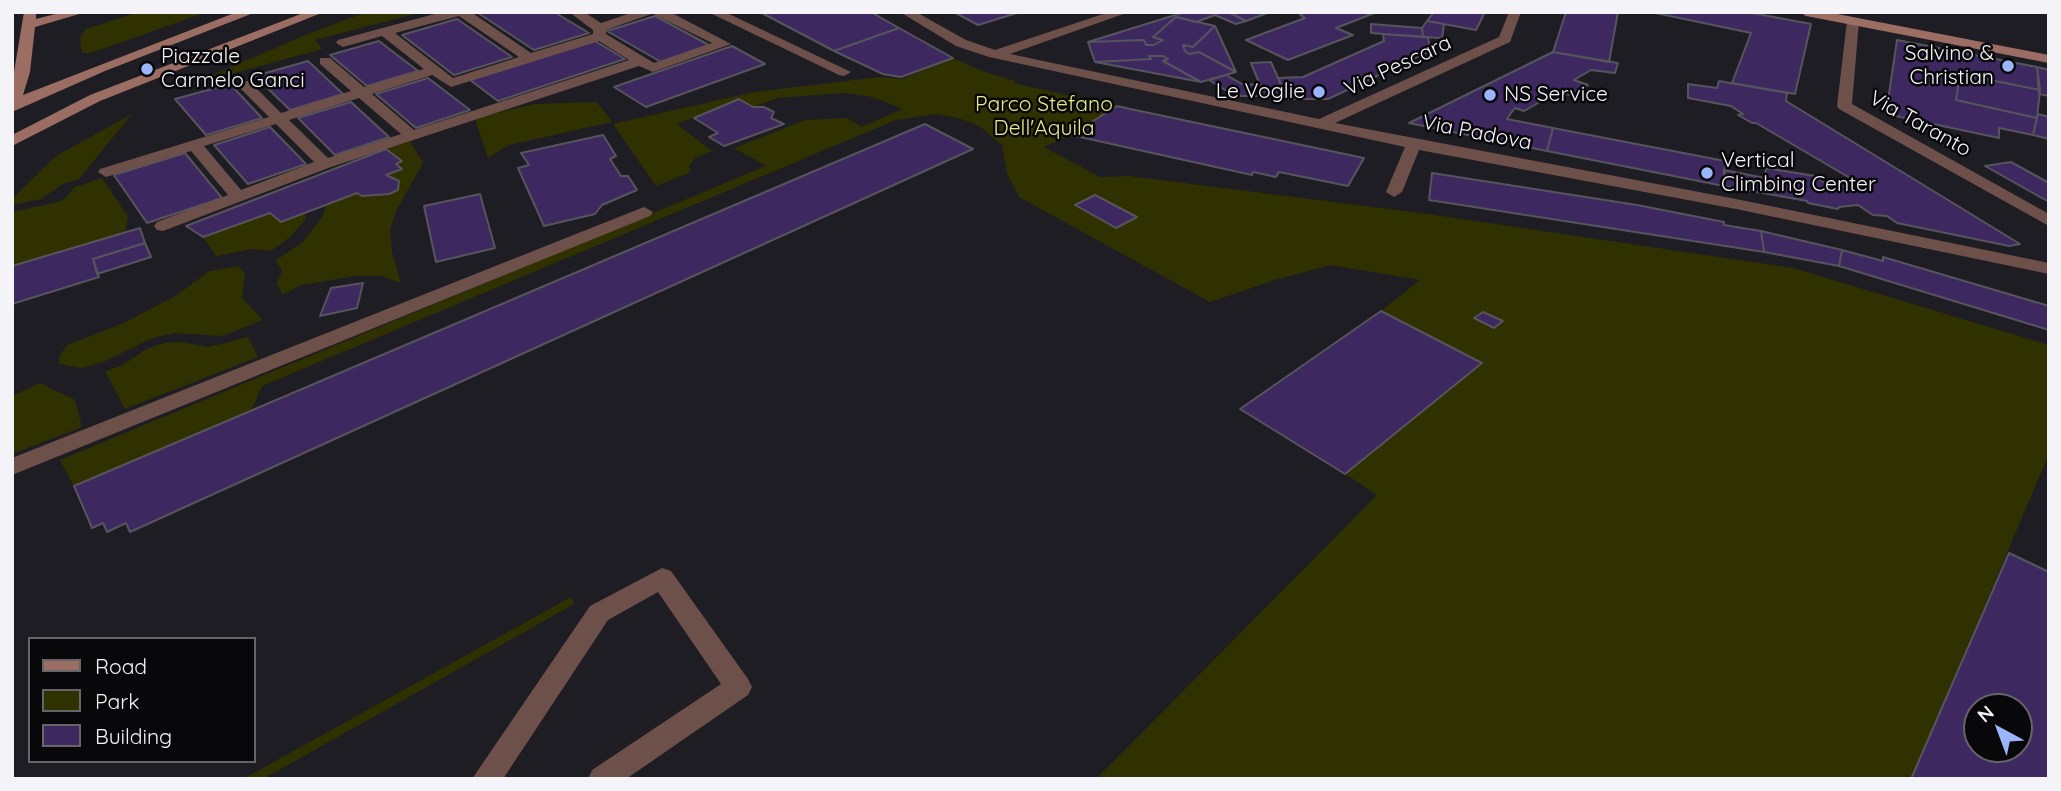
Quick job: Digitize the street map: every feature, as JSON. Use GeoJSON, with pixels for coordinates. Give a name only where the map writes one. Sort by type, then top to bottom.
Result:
{"type":"FeatureCollection","features":[{"type":"Feature","properties":{"kind":"street"},"geometry":{"type":"LineString","coordinates":[[13,105],[23,72],[30,18],[80,12]]}},
{"type":"Feature","properties":{"kind":"street"},"geometry":{"type":"LineString","coordinates":[[13,105],[100,68],[250,12]]}},
{"type":"Feature","properties":{"kind":"street"},"geometry":{"type":"LineString","coordinates":[[12,141],[95,98],[318,12]]}},
{"type":"Feature","properties":{"kind":"street"},"geometry":{"type":"LineString","coordinates":[[343,43],[460,12],[529,58]]}},
{"type":"Feature","properties":{"kind":"street"},"geometry":{"type":"LineString","coordinates":[[575,12],[639,61],[653,68],[724,44],[660,12]]}},
{"type":"Feature","properties":{"kind":"street"},"geometry":{"type":"LineString","coordinates":[[451,83],[529,58],[648,12]]}},
{"type":"Feature","properties":{"kind":"street"},"geometry":{"type":"LineString","coordinates":[[714,12],[844,72]]}},
{"type":"Feature","properties":{"kind":"street","name":"Via Padova"},"geometry":{"type":"LineString","coordinates":[[906,12],[961,43],[994,54],[1070,72],[1414,145],[1736,204],[2049,269]]}},
{"type":"Feature","properties":{"kind":"street"},"geometry":{"type":"LineString","coordinates":[[994,54],[1061,43],[1123,12]]}},
{"type":"Feature","properties":{"kind":"street","name":"Via Pescara"},"geometry":{"type":"LineString","coordinates":[[1321,124],[1504,39],[1515,12]]}},
{"type":"Feature","properties":{"kind":"street"},"geometry":{"type":"LineString","coordinates":[[1806,12],[2049,59]]}},
{"type":"Feature","properties":{"kind":"street","name":"Via Taranto"},"geometry":{"type":"LineString","coordinates":[[1853,21],[1844,106],[2049,221]]}},
{"type":"Feature","properties":{"kind":"street"},"geometry":{"type":"LineString","coordinates":[[385,32],[486,109]]}},
{"type":"Feature","properties":{"kind":"street"},"geometry":{"type":"LineString","coordinates":[[1061,43],[1070,72]]}},
{"type":"Feature","properties":{"kind":"street"},"geometry":{"type":"LineString","coordinates":[[324,61],[412,136]]}},
{"type":"Feature","properties":{"kind":"street"},"geometry":{"type":"LineString","coordinates":[[163,226],[325,164],[639,61]]}},
{"type":"Feature","properties":{"kind":"street"},"geometry":{"type":"LineString","coordinates":[[23,72],[42,76],[100,68]]}},
{"type":"Feature","properties":{"kind":"street"},"geometry":{"type":"LineString","coordinates":[[106,172],[434,70]]}},
{"type":"Feature","properties":{"kind":"street"},"geometry":{"type":"LineString","coordinates":[[244,84],[325,164]]}},
{"type":"Feature","properties":{"kind":"street"},"geometry":{"type":"LineString","coordinates":[[13,105],[95,98]]}},
{"type":"Feature","properties":{"kind":"street"},"geometry":{"type":"LineString","coordinates":[[194,144],[239,198]]}},
{"type":"Feature","properties":{"kind":"street"},"geometry":{"type":"LineString","coordinates":[[1394,192],[1414,145]]}},
{"type":"Feature","properties":{"kind":"street"},"geometry":{"type":"LineString","coordinates":[[12,467],[644,212]]}},
{"type":"Feature","properties":{"kind":"street"},"geometry":{"type":"LineString","coordinates":[[486,779],[599,613],[662,578],[738,687],[602,779]]}},
{"type":"Feature","properties":{"kind":"green space"},"geometry":{"type":"Polygon","coordinates":[[[139,12],[207,12],[91,53],[82,53],[80,37],[86,29],[139,12]]]}},
{"type":"Feature","properties":{"kind":"green space"},"geometry":{"type":"Polygon","coordinates":[[[367,12],[422,12],[315,40],[322,49],[184,87],[313,32],[367,12]]]}},
{"type":"Feature","properties":{"kind":"green space","name":"Parco Stefano Dell'Aquila"},"geometry":{"type":"Polygon","coordinates":[[[953,58],[982,71],[1015,81],[1013,83],[1117,106],[1071,135],[1044,147],[1100,177],[1129,176],[1428,214],[1793,268],[2049,345],[2049,454],[1911,779],[1096,779],[1377,495],[1345,474],[1481,363],[1381,311],[1420,280],[1330,265],[1210,302],[1019,197],[1007,173],[1002,145],[979,126],[962,119],[936,114],[896,120],[262,386],[251,411],[74,486],[60,460],[766,166],[734,148],[805,120],[847,118],[861,127],[903,109],[873,97],[843,93],[777,98],[753,107],[739,99],[677,124],[712,151],[695,158],[689,166],[691,172],[656,186],[613,124],[754,92],[880,77],[902,79],[953,58]]]}},
{"type":"Feature","properties":{"kind":"green space"},"geometry":{"type":"Polygon","coordinates":[[[597,102],[612,122],[509,145],[488,158],[475,118],[534,104],[597,102]]]}},
{"type":"Feature","properties":{"kind":"green space"},"geometry":{"type":"Polygon","coordinates":[[[132,114],[79,179],[63,184],[41,199],[12,205],[12,200],[56,156],[132,114]]]}},
{"type":"Feature","properties":{"kind":"green space"},"geometry":{"type":"Polygon","coordinates":[[[410,141],[423,163],[396,211],[390,230],[392,252],[401,283],[381,276],[356,276],[301,285],[282,295],[277,283],[282,271],[276,260],[303,242],[322,217],[326,205],[357,193],[374,196],[398,190],[399,181],[386,175],[401,169],[396,164],[401,161],[386,149],[410,141]]]}},
{"type":"Feature","properties":{"kind":"green space"},"geometry":{"type":"Polygon","coordinates":[[[102,178],[128,217],[125,233],[12,266],[12,212],[62,201],[75,187],[102,178]]]}},
{"type":"Feature","properties":{"kind":"green space"},"geometry":{"type":"Polygon","coordinates":[[[270,213],[281,222],[304,213],[306,219],[290,237],[271,251],[252,249],[216,256],[203,237],[270,213]]]}},
{"type":"Feature","properties":{"kind":"green space"},"geometry":{"type":"Polygon","coordinates":[[[238,266],[245,273],[242,298],[263,320],[223,336],[174,333],[153,338],[103,362],[82,368],[59,364],[60,355],[67,345],[124,323],[175,296],[210,271],[238,266]]]}},
{"type":"Feature","properties":{"kind":"green space"},"geometry":{"type":"Polygon","coordinates":[[[248,337],[258,357],[125,409],[105,371],[121,366],[148,348],[165,343],[181,342],[208,347],[248,337]]]}},
{"type":"Feature","properties":{"kind":"green space"},"geometry":{"type":"Polygon","coordinates":[[[40,383],[75,400],[82,427],[12,454],[12,396],[40,383]]]}},
{"type":"Feature","properties":{"kind":"green space"},"geometry":{"type":"Polygon","coordinates":[[[571,597],[574,604],[263,779],[243,779],[571,597]]]}},
{"type":"Feature","properties":{"kind":"building"},"geometry":{"type":"Polygon","coordinates":[[[554,12],[589,33],[534,50],[478,13],[554,12]]]}},
{"type":"Feature","properties":{"kind":"building"},"geometry":{"type":"Polygon","coordinates":[[[760,12],[871,12],[899,28],[834,51],[760,12]]]}},
{"type":"Feature","properties":{"kind":"building"},"geometry":{"type":"Polygon","coordinates":[[[954,12],[1020,12],[978,25],[954,12]]]}},
{"type":"Feature","properties":{"kind":"building"},"geometry":{"type":"Polygon","coordinates":[[[1185,12],[1228,12],[1246,21],[1236,24],[1215,15],[1196,22],[1176,17],[1153,37],[1163,40],[1154,45],[1146,45],[1144,40],[1088,42],[1185,12]]]}},
{"type":"Feature","properties":{"kind":"building"},"geometry":{"type":"Polygon","coordinates":[[[1228,12],[1270,12],[1246,21],[1228,12]]]}},
{"type":"Feature","properties":{"kind":"building"},"geometry":{"type":"Polygon","coordinates":[[[1308,12],[1377,12],[1336,28],[1353,35],[1288,60],[1246,40],[1305,18],[1300,15],[1308,12]]]}},
{"type":"Feature","properties":{"kind":"building"},"geometry":{"type":"Polygon","coordinates":[[[1434,12],[1485,12],[1476,30],[1427,21],[1434,12]]]}},
{"type":"Feature","properties":{"kind":"building"},"geometry":{"type":"Polygon","coordinates":[[[1566,12],[1618,12],[1609,62],[1553,52],[1566,12]]]}},
{"type":"Feature","properties":{"kind":"building"},"geometry":{"type":"Polygon","coordinates":[[[1651,12],[1747,12],[1811,24],[1795,94],[1732,83],[1751,33],[1651,12]]]}},
{"type":"Feature","properties":{"kind":"building"},"geometry":{"type":"Polygon","coordinates":[[[655,16],[709,45],[661,62],[607,31],[655,16]]]}},
{"type":"Feature","properties":{"kind":"building"},"geometry":{"type":"Polygon","coordinates":[[[1176,17],[1215,26],[1193,47],[1183,45],[1185,51],[1189,54],[1199,52],[1236,72],[1201,82],[1163,61],[1168,59],[1163,56],[1095,62],[1088,42],[1144,40],[1146,45],[1154,45],[1163,40],[1153,37],[1176,17]]]}},
{"type":"Feature","properties":{"kind":"building"},"geometry":{"type":"Polygon","coordinates":[[[457,19],[512,57],[454,75],[402,35],[457,19]]]}},
{"type":"Feature","properties":{"kind":"building"},"geometry":{"type":"Polygon","coordinates":[[[1427,21],[1444,24],[1442,38],[1423,37],[1422,28],[1427,21]]]}},
{"type":"Feature","properties":{"kind":"building"},"geometry":{"type":"Polygon","coordinates":[[[1371,24],[1422,28],[1423,37],[1371,33],[1371,24]]]}},
{"type":"Feature","properties":{"kind":"building"},"geometry":{"type":"Polygon","coordinates":[[[1215,26],[1236,72],[1199,52],[1189,54],[1185,51],[1183,45],[1193,47],[1215,26]]]}},
{"type":"Feature","properties":{"kind":"building"},"geometry":{"type":"Polygon","coordinates":[[[899,28],[953,58],[901,77],[883,74],[834,51],[899,28]]]}},
{"type":"Feature","properties":{"kind":"building"},"geometry":{"type":"Polygon","coordinates":[[[1383,34],[1428,37],[1430,51],[1328,99],[1287,99],[1278,78],[1303,77],[1384,41],[1383,34]]]}},
{"type":"Feature","properties":{"kind":"building"},"geometry":{"type":"Polygon","coordinates":[[[1897,40],[2037,67],[2040,90],[1960,74],[1956,100],[2037,118],[2033,135],[1999,128],[1999,138],[1886,114],[1897,40]]]}},
{"type":"Feature","properties":{"kind":"building"},"geometry":{"type":"Polygon","coordinates":[[[379,41],[418,71],[367,86],[330,55],[379,41]]]}},
{"type":"Feature","properties":{"kind":"building"},"geometry":{"type":"Polygon","coordinates":[[[595,41],[625,59],[498,101],[470,80],[595,41]]]}},
{"type":"Feature","properties":{"kind":"building"},"geometry":{"type":"Polygon","coordinates":[[[732,46],[765,64],[646,107],[614,87],[732,46]]]}},
{"type":"Feature","properties":{"kind":"building"},"geometry":{"type":"Polygon","coordinates":[[[1553,52],[1618,63],[1615,73],[1591,70],[1574,80],[1588,85],[1569,95],[1559,91],[1524,111],[1515,108],[1507,119],[1553,128],[1547,151],[1409,123],[1553,52]]]}},
{"type":"Feature","properties":{"kind":"building"},"geometry":{"type":"Polygon","coordinates":[[[1149,56],[1163,56],[1168,59],[1163,61],[1201,82],[1095,62],[1151,59],[1149,56]]]}},
{"type":"Feature","properties":{"kind":"building"},"geometry":{"type":"Polygon","coordinates":[[[308,61],[343,94],[290,110],[255,76],[308,61]]]}},
{"type":"Feature","properties":{"kind":"building"},"geometry":{"type":"Polygon","coordinates":[[[1271,62],[1284,90],[1262,90],[1251,63],[1271,62]]]}},
{"type":"Feature","properties":{"kind":"building"},"geometry":{"type":"Polygon","coordinates":[[[2037,67],[2049,70],[2049,96],[2039,94],[2037,67]]]}},
{"type":"Feature","properties":{"kind":"building"},"geometry":{"type":"Polygon","coordinates":[[[1960,74],[2040,90],[2037,118],[1956,100],[1960,74]]]}},
{"type":"Feature","properties":{"kind":"building"},"geometry":{"type":"Polygon","coordinates":[[[1226,75],[1244,85],[1260,84],[1262,90],[1284,90],[1286,96],[1235,96],[1209,80],[1226,75]]]}},
{"type":"Feature","properties":{"kind":"building"},"geometry":{"type":"Polygon","coordinates":[[[428,78],[470,110],[416,128],[376,94],[428,78]]]}},
{"type":"Feature","properties":{"kind":"building"},"geometry":{"type":"Polygon","coordinates":[[[1719,81],[1787,93],[1786,101],[2020,244],[2009,246],[1897,223],[1887,216],[1873,215],[1858,205],[1838,209],[1724,186],[1724,170],[1765,178],[1766,168],[1815,176],[1827,184],[1837,182],[1846,188],[1862,185],[1738,115],[1743,114],[1731,106],[1688,98],[1688,84],[1717,88],[1719,81]]]}},
{"type":"Feature","properties":{"kind":"building"},"geometry":{"type":"Polygon","coordinates":[[[230,84],[262,118],[206,135],[175,99],[230,84]]]}},
{"type":"Feature","properties":{"kind":"building"},"geometry":{"type":"Polygon","coordinates":[[[739,99],[753,107],[764,107],[774,112],[771,118],[784,124],[724,146],[709,137],[718,133],[694,118],[739,99]]]}},
{"type":"Feature","properties":{"kind":"building"},"geometry":{"type":"Polygon","coordinates":[[[351,102],[389,137],[335,155],[298,118],[351,102]]]}},
{"type":"Feature","properties":{"kind":"building"},"geometry":{"type":"Polygon","coordinates":[[[1117,106],[1364,158],[1348,186],[1279,172],[1276,177],[1253,172],[1252,175],[1071,135],[1117,106]]]}},
{"type":"Feature","properties":{"kind":"building"},"geometry":{"type":"Polygon","coordinates":[[[2038,114],[2049,117],[2049,139],[2033,135],[2038,114]]]}},
{"type":"Feature","properties":{"kind":"building"},"geometry":{"type":"Polygon","coordinates":[[[925,124],[973,149],[130,532],[126,523],[107,532],[103,523],[92,528],[74,486],[925,124]]]}},
{"type":"Feature","properties":{"kind":"building"},"geometry":{"type":"Polygon","coordinates":[[[270,127],[306,164],[248,184],[214,145],[270,127]]]}},
{"type":"Feature","properties":{"kind":"building"},"geometry":{"type":"Polygon","coordinates":[[[1553,128],[1725,161],[1724,186],[1547,151],[1553,128]]]}},
{"type":"Feature","properties":{"kind":"building"},"geometry":{"type":"Polygon","coordinates":[[[603,135],[616,156],[610,159],[621,176],[628,176],[637,190],[602,205],[595,214],[544,226],[518,168],[529,165],[521,153],[603,135]]]}},
{"type":"Feature","properties":{"kind":"building"},"geometry":{"type":"Polygon","coordinates":[[[386,149],[402,161],[396,164],[402,169],[386,175],[399,181],[398,190],[389,194],[362,196],[357,193],[281,222],[270,213],[203,237],[186,226],[386,149]]]}},
{"type":"Feature","properties":{"kind":"building"},"geometry":{"type":"Polygon","coordinates":[[[185,153],[222,198],[147,223],[114,175],[185,153]]]}},
{"type":"Feature","properties":{"kind":"building"},"geometry":{"type":"Polygon","coordinates":[[[2011,162],[2049,183],[2049,202],[1985,166],[2011,162]]]}},
{"type":"Feature","properties":{"kind":"building"},"geometry":{"type":"Polygon","coordinates":[[[1432,173],[1637,205],[1724,222],[1724,225],[1761,231],[1764,252],[1429,200],[1432,173]]]}},
{"type":"Feature","properties":{"kind":"building"},"geometry":{"type":"Polygon","coordinates":[[[480,194],[495,248],[436,262],[424,206],[480,194]]]}},
{"type":"Feature","properties":{"kind":"building"},"geometry":{"type":"Polygon","coordinates":[[[1095,195],[1137,217],[1116,228],[1075,205],[1095,195]]]}},
{"type":"Feature","properties":{"kind":"building"},"geometry":{"type":"Polygon","coordinates":[[[140,228],[145,243],[93,259],[99,277],[12,304],[12,266],[140,228]]]}},
{"type":"Feature","properties":{"kind":"building"},"geometry":{"type":"Polygon","coordinates":[[[1761,231],[1842,250],[1839,266],[1764,252],[1761,231]]]}},
{"type":"Feature","properties":{"kind":"building"},"geometry":{"type":"Polygon","coordinates":[[[145,243],[151,257],[97,274],[93,259],[145,243]]]}},
{"type":"Feature","properties":{"kind":"building"},"geometry":{"type":"Polygon","coordinates":[[[1842,250],[1883,261],[1883,257],[2049,306],[2049,330],[1839,266],[1842,250]]]}},
{"type":"Feature","properties":{"kind":"building"},"geometry":{"type":"Polygon","coordinates":[[[363,283],[357,308],[320,316],[331,288],[363,283]]]}},
{"type":"Feature","properties":{"kind":"building"},"geometry":{"type":"Polygon","coordinates":[[[1381,311],[1482,363],[1345,474],[1240,409],[1381,311]]]}},
{"type":"Feature","properties":{"kind":"building"},"geometry":{"type":"Polygon","coordinates":[[[1483,312],[1503,321],[1494,328],[1474,318],[1483,312]]]}},
{"type":"Feature","properties":{"kind":"building"},"geometry":{"type":"Polygon","coordinates":[[[2009,553],[2049,572],[2049,779],[1911,779],[2009,553]]]}},
{"type":"Feature","properties":{"kind":"place","name":"Salvino & Christian"},"geometry":{"type":"Point","coordinates":[2008,66]}},
{"type":"Feature","properties":{"kind":"place","name":"Piazzale Carmelo Ganci"},"geometry":{"type":"Point","coordinates":[147,69]}},
{"type":"Feature","properties":{"kind":"place","name":"Le Voglie"},"geometry":{"type":"Point","coordinates":[1319,92]}},
{"type":"Feature","properties":{"kind":"place","name":"NS Service"},"geometry":{"type":"Point","coordinates":[1490,95]}},
{"type":"Feature","properties":{"kind":"place","name":"Vertical Climbing Center"},"geometry":{"type":"Point","coordinates":[1707,173]}}]}
